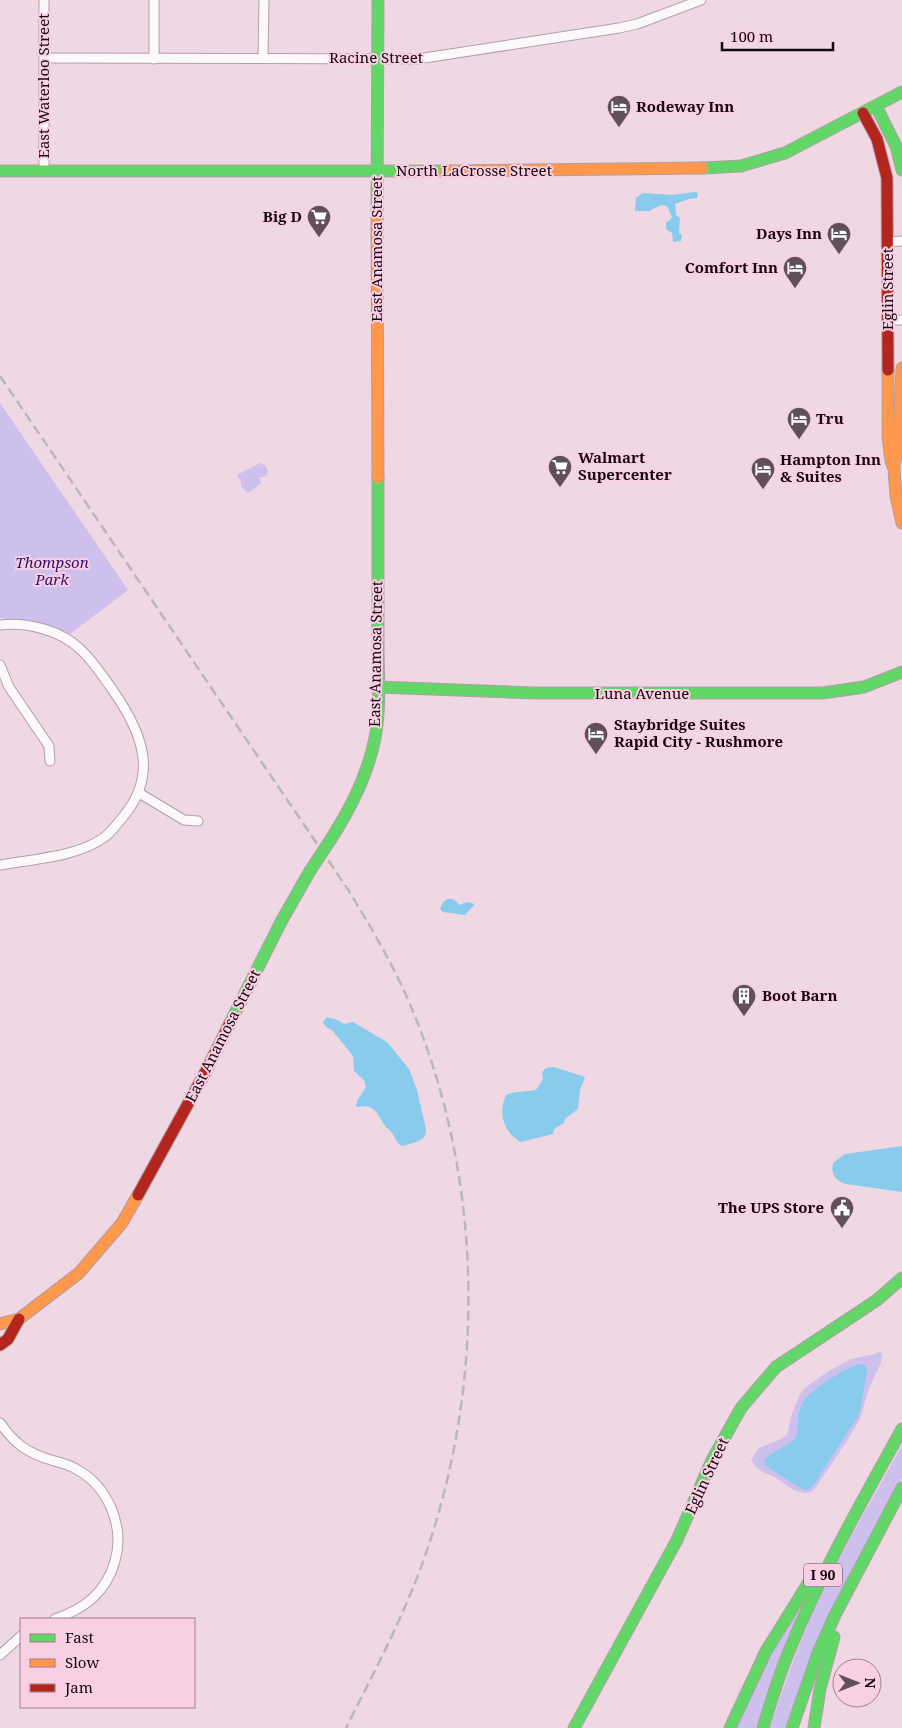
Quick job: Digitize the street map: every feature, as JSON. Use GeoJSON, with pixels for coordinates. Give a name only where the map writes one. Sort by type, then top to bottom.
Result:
{"type":"FeatureCollection","features":[{"type":"Feature","properties":{"kind":"main road","name":"East Anamosa Street"},"geometry":{"type":"LineString","coordinates":[[0,1324],[19,1319],[79,1273],[122,1223],[206,1071],[282,920],[310,871],[348,813],[363,779],[375,737],[378,687],[378,0]]}},
{"type":"Feature","properties":{"kind":"main road","name":"North LaCrosse Street"},"geometry":{"type":"LineString","coordinates":[[0,171],[693,169],[735,166],[785,153],[902,92]]}},
{"type":"Feature","properties":{"kind":"main road"},"geometry":{"type":"LineString","coordinates":[[876,106],[896,146],[902,170]]}},
{"type":"Feature","properties":{"kind":"main road","name":"Eglin Street"},"geometry":{"type":"LineString","coordinates":[[863,113],[877,139],[886,167],[888,187],[888,437],[894,469]]}},
{"type":"Feature","properties":{"kind":"main road","name":"Eglin Street"},"geometry":{"type":"LineString","coordinates":[[902,368],[899,438],[894,469],[896,496],[902,523]]}},
{"type":"Feature","properties":{"kind":"main road","name":"Luna Avenue"},"geometry":{"type":"LineString","coordinates":[[378,687],[544,694],[823,693],[863,687],[884,681],[902,672]]}},
{"type":"Feature","properties":{"kind":"main road","name":"Eglin Street"},"geometry":{"type":"LineString","coordinates":[[574,1728],[677,1540],[712,1460],[741,1408],[770,1374],[789,1357],[877,1300],[902,1278]]}},
{"type":"Feature","properties":{"kind":"main road","name":"East Anamosa Street"},"geometry":{"type":"LineString","coordinates":[[0,1345],[8,1339],[19,1319]]}},
{"type":"Feature","properties":{"kind":"main road","name":"I 90"},"geometry":{"type":"LineString","coordinates":[[763,1728],[778,1679],[805,1612],[902,1430]]}},
{"type":"Feature","properties":{"kind":"main road"},"geometry":{"type":"LineString","coordinates":[[730,1728],[755,1671],[773,1638],[873,1483]]}},
{"type":"Feature","properties":{"kind":"main road","name":"I 90"},"geometry":{"type":"LineString","coordinates":[[792,1728],[818,1653],[835,1614],[902,1488]]}},
{"type":"Feature","properties":{"kind":"main road"},"geometry":{"type":"LineString","coordinates":[[814,1728],[825,1668],[842,1614],[902,1496]]}},
{"type":"Feature","properties":{"kind":"street","name":"East Waterloo Street"},"geometry":{"type":"LineString","coordinates":[[44,0],[44,171]]}},
{"type":"Feature","properties":{"kind":"street"},"geometry":{"type":"LineString","coordinates":[[154,0],[154,59]]}},
{"type":"Feature","properties":{"kind":"street"},"geometry":{"type":"LineString","coordinates":[[263,58],[264,0]]}},
{"type":"Feature","properties":{"kind":"street","name":"Racine Street"},"geometry":{"type":"LineString","coordinates":[[44,58],[432,58],[619,28],[637,24],[700,0]]}},
{"type":"Feature","properties":{"kind":"street"},"geometry":{"type":"LineString","coordinates":[[888,242],[902,241]]}},
{"type":"Feature","properties":{"kind":"street"},"geometry":{"type":"LineString","coordinates":[[888,320],[902,320]]}},
{"type":"Feature","properties":{"kind":"street"},"geometry":{"type":"LineString","coordinates":[[0,625],[34,627],[66,638],[81,650],[101,674],[127,711],[138,732],[142,750],[143,770],[139,793],[130,809],[106,836],[87,847],[72,852],[0,865]]}},
{"type":"Feature","properties":{"kind":"street"},"geometry":{"type":"LineString","coordinates":[[0,665],[9,687],[49,746],[50,761]]}},
{"type":"Feature","properties":{"kind":"street"},"geometry":{"type":"LineString","coordinates":[[139,793],[184,820],[198,821]]}},
{"type":"Feature","properties":{"kind":"street"},"geometry":{"type":"LineString","coordinates":[[0,1422],[10,1438],[29,1451],[76,1468],[96,1483],[107,1500],[116,1522],[118,1533],[116,1556],[114,1566],[103,1587],[82,1608],[57,1618]]}},
{"type":"Feature","properties":{"kind":"street"},"geometry":{"type":"LineString","coordinates":[[0,1655],[20,1637]]}},
{"type":"Feature","properties":{"kind":"green space","name":"Thompson Park"},"geometry":{"type":"Polygon","coordinates":[[[0,403],[128,590],[70,634],[43,624],[0,618],[0,403]]]}},
{"type":"Feature","properties":{"kind":"green space"},"geometry":{"type":"Polygon","coordinates":[[[260,463],[265,465],[268,472],[266,476],[259,478],[261,483],[248,493],[241,486],[237,475],[260,463]]]}},
{"type":"Feature","properties":{"kind":"green space"},"geometry":{"type":"Polygon","coordinates":[[[880,1351],[882,1355],[881,1363],[869,1388],[860,1419],[814,1490],[803,1493],[799,1492],[758,1468],[751,1460],[759,1448],[787,1435],[792,1413],[800,1394],[806,1387],[827,1372],[851,1359],[875,1354],[880,1351]]]}},
{"type":"Feature","properties":{"kind":"green space"},"geometry":{"type":"Polygon","coordinates":[[[902,1445],[902,1478],[865,1545],[787,1728],[770,1728],[791,1667],[816,1606],[902,1445]]]}},
{"type":"Feature","properties":{"kind":"green space"},"geometry":{"type":"Polygon","coordinates":[[[800,1607],[756,1728],[735,1728],[765,1663],[800,1607]]]}},
{"type":"Feature","properties":{"kind":"water"},"geometry":{"type":"Polygon","coordinates":[[[643,193],[672,195],[698,193],[697,198],[675,204],[676,215],[680,218],[679,233],[682,235],[681,241],[673,242],[672,233],[666,229],[666,222],[672,217],[667,206],[656,207],[650,211],[635,211],[636,198],[643,193]]]}},
{"type":"Feature","properties":{"kind":"water"},"geometry":{"type":"Polygon","coordinates":[[[447,899],[453,899],[460,905],[467,902],[475,904],[465,915],[443,912],[440,909],[443,902],[447,899]]]}},
{"type":"Feature","properties":{"kind":"water"},"geometry":{"type":"Polygon","coordinates":[[[327,1017],[344,1024],[353,1022],[387,1042],[409,1069],[417,1090],[426,1129],[424,1137],[414,1143],[402,1146],[373,1109],[365,1106],[356,1106],[366,1087],[364,1080],[354,1071],[353,1056],[323,1022],[327,1017]]]}},
{"type":"Feature","properties":{"kind":"water"},"geometry":{"type":"Polygon","coordinates":[[[554,1067],[585,1077],[580,1090],[578,1109],[565,1119],[564,1123],[554,1129],[553,1134],[521,1142],[510,1133],[504,1122],[502,1109],[506,1095],[536,1090],[543,1079],[542,1072],[546,1068],[554,1067]]]}},
{"type":"Feature","properties":{"kind":"water"},"geometry":{"type":"Polygon","coordinates":[[[902,1146],[902,1192],[846,1184],[839,1181],[833,1174],[833,1163],[845,1154],[902,1146]]]}},
{"type":"Feature","properties":{"kind":"water"},"geometry":{"type":"Polygon","coordinates":[[[860,1364],[866,1366],[867,1372],[858,1416],[815,1483],[809,1489],[804,1490],[766,1466],[764,1461],[768,1457],[790,1443],[797,1436],[801,1406],[811,1393],[845,1370],[860,1364]]]}},
{"type":"Feature","properties":{"kind":"railway"},"geometry":{"type":"LineString","coordinates":[[0,376],[358,905],[391,964],[412,1009],[435,1072],[452,1138],[463,1204],[468,1272],[467,1339],[461,1407],[449,1473],[423,1563],[392,1635],[346,1728]]}},
{"type":"Feature","properties":{"kind":"traffic: fast"},"geometry":{"type":"LineString","coordinates":[[377,212],[378,0]]}},
{"type":"Feature","properties":{"kind":"traffic: fast"},"geometry":{"type":"LineString","coordinates":[[703,168],[741,166],[785,153],[902,92]]}},
{"type":"Feature","properties":{"kind":"traffic: fast"},"geometry":{"type":"LineString","coordinates":[[876,106],[896,146],[902,170]]}},
{"type":"Feature","properties":{"kind":"traffic: fast"},"geometry":{"type":"LineString","coordinates":[[0,171],[445,171]]}},
{"type":"Feature","properties":{"kind":"traffic: fast"},"geometry":{"type":"LineString","coordinates":[[331,839],[352,803],[363,778],[372,751],[377,726],[379,690],[378,478]]}},
{"type":"Feature","properties":{"kind":"traffic: fast"},"geometry":{"type":"LineString","coordinates":[[378,687],[534,693],[823,693],[864,687],[902,672]]}},
{"type":"Feature","properties":{"kind":"traffic: fast"},"geometry":{"type":"LineString","coordinates":[[310,871],[331,839]]}},
{"type":"Feature","properties":{"kind":"traffic: fast"},"geometry":{"type":"LineString","coordinates":[[230,1023],[282,920],[310,871]]}},
{"type":"Feature","properties":{"kind":"traffic: fast"},"geometry":{"type":"LineString","coordinates":[[574,1728],[677,1540],[712,1460],[741,1408],[776,1367],[877,1300],[902,1278]]}},
{"type":"Feature","properties":{"kind":"traffic: fast"},"geometry":{"type":"LineString","coordinates":[[763,1728],[786,1659],[815,1593],[902,1429]]}},
{"type":"Feature","properties":{"kind":"traffic: fast"},"geometry":{"type":"LineString","coordinates":[[792,1728],[818,1653],[835,1615],[902,1488]]}},
{"type":"Feature","properties":{"kind":"traffic: fast"},"geometry":{"type":"LineString","coordinates":[[730,1728],[766,1651],[814,1574]]}},
{"type":"Feature","properties":{"kind":"traffic: fast"},"geometry":{"type":"LineString","coordinates":[[814,1728],[820,1689],[834,1637]]}},
{"type":"Feature","properties":{"kind":"traffic: slow"},"geometry":{"type":"LineString","coordinates":[[445,171],[703,168]]}},
{"type":"Feature","properties":{"kind":"traffic: slow"},"geometry":{"type":"LineString","coordinates":[[377,212],[378,478]]}},
{"type":"Feature","properties":{"kind":"traffic: slow"},"geometry":{"type":"LineString","coordinates":[[894,467],[899,438],[902,368]]}},
{"type":"Feature","properties":{"kind":"traffic: slow"},"geometry":{"type":"LineString","coordinates":[[888,370],[888,437],[894,469],[896,496],[902,523]]}},
{"type":"Feature","properties":{"kind":"traffic: slow"},"geometry":{"type":"LineString","coordinates":[[0,1324],[19,1319],[79,1273],[122,1223],[138,1195]]}},
{"type":"Feature","properties":{"kind":"traffic: jam"},"geometry":{"type":"LineString","coordinates":[[863,113],[877,139],[887,178],[888,370]]}},
{"type":"Feature","properties":{"kind":"traffic: jam"},"geometry":{"type":"LineString","coordinates":[[138,1195],[230,1023]]}},
{"type":"Feature","properties":{"kind":"traffic: jam"},"geometry":{"type":"LineString","coordinates":[[0,1345],[8,1339],[19,1319]]}},
{"type":"Feature","properties":{"kind":"place","name":"Rodeway Inn"},"geometry":{"type":"Point","coordinates":[619,128]}},
{"type":"Feature","properties":{"kind":"place","name":"Big D"},"geometry":{"type":"Point","coordinates":[319,238]}},
{"type":"Feature","properties":{"kind":"place","name":"Days Inn"},"geometry":{"type":"Point","coordinates":[839,255]}},
{"type":"Feature","properties":{"kind":"place","name":"Comfort Inn"},"geometry":{"type":"Point","coordinates":[795,289]}},
{"type":"Feature","properties":{"kind":"place","name":"Tru"},"geometry":{"type":"Point","coordinates":[799,440]}},
{"type":"Feature","properties":{"kind":"place","name":"Walmart Supercenter"},"geometry":{"type":"Point","coordinates":[560,488]}},
{"type":"Feature","properties":{"kind":"place","name":"Hampton Inn & Suites"},"geometry":{"type":"Point","coordinates":[763,490]}},
{"type":"Feature","properties":{"kind":"place","name":"Staybridge Suites Rapid City - Rushmore"},"geometry":{"type":"Point","coordinates":[596,755]}},
{"type":"Feature","properties":{"kind":"place","name":"Boot Barn"},"geometry":{"type":"Point","coordinates":[744,1017]}},
{"type":"Feature","properties":{"kind":"place","name":"The UPS Store"},"geometry":{"type":"Point","coordinates":[842,1229]}}]}
